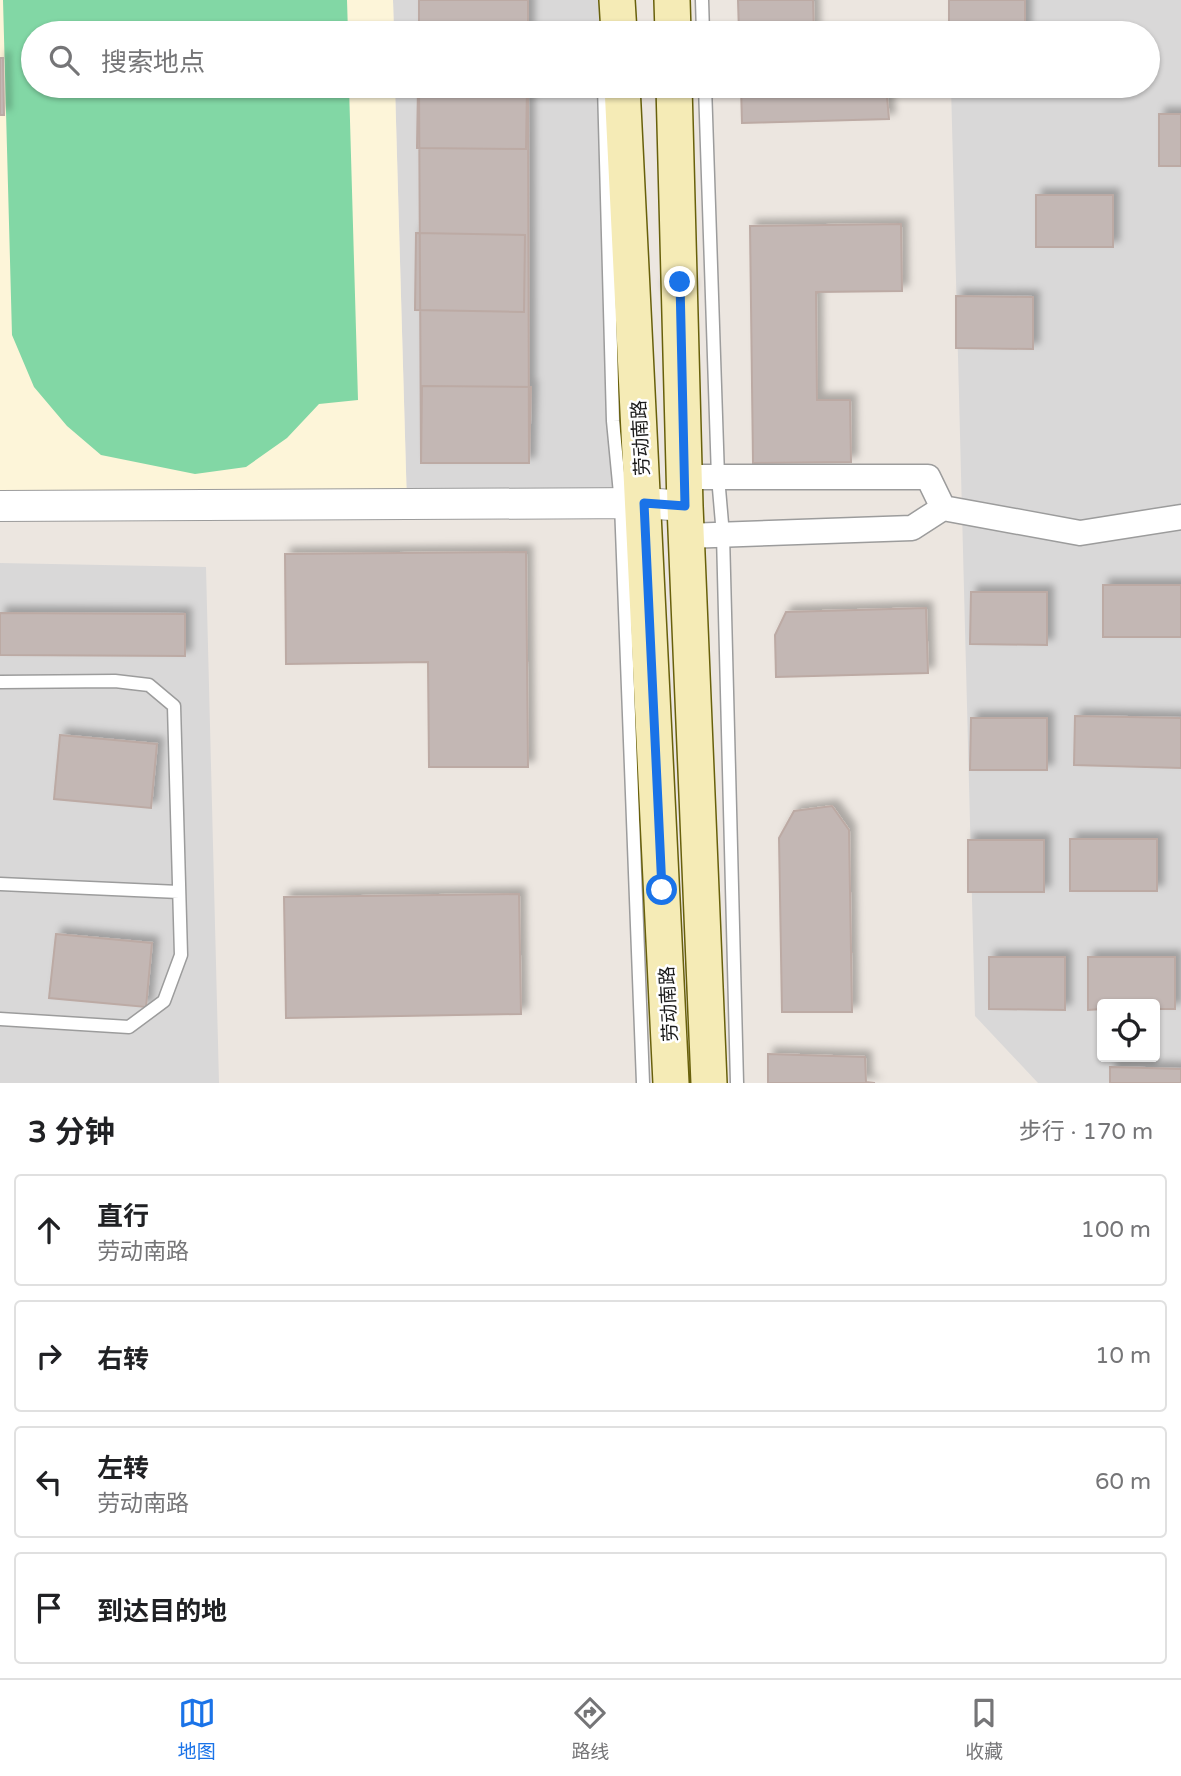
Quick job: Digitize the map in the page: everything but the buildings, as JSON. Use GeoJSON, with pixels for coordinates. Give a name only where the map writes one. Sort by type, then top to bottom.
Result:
{"type":"FeatureCollection","features":[{"type":"Feature","properties":{"kind":"main road"},"geometry":{"type":"LineString","coordinates":[[617,0],[618,21]]}},
{"type":"Feature","properties":{"kind":"main road"},"geometry":{"type":"LineString","coordinates":[[672,0],[673,21]]}},
{"type":"Feature","properties":{"kind":"main road","name":"劳动南路"},"geometry":{"type":"LineString","coordinates":[[622,98],[633,503],[671,1083]]}},
{"type":"Feature","properties":{"kind":"main road","name":"劳动南路"},"geometry":{"type":"LineString","coordinates":[[675,98],[693,499],[709,1083]]}},
{"type":"Feature","properties":{"kind":"street"},"geometry":{"type":"LineString","coordinates":[[0,506],[633,503],[928,477],[943,508]]}},
{"type":"Feature","properties":{"kind":"street"},"geometry":{"type":"LineString","coordinates":[[693,499],[723,535],[912,528],[943,508],[1080,533],[1181,517]]}},
{"type":"Feature","properties":{"kind":"lane"},"geometry":{"type":"LineString","coordinates":[[702,0],[703,21]]}},
{"type":"Feature","properties":{"kind":"lane"},"geometry":{"type":"LineString","coordinates":[[604,98],[613,421],[633,503],[643,1083]]}},
{"type":"Feature","properties":{"kind":"lane"},"geometry":{"type":"LineString","coordinates":[[705,98],[693,499],[723,535],[737,1083]]}},
{"type":"Feature","properties":{"kind":"lane"},"geometry":{"type":"LineString","coordinates":[[0,682],[115,681],[149,685],[174,706],[181,955],[164,1001],[129,1027],[0,1019]]}},
{"type":"Feature","properties":{"kind":"lane"},"geometry":{"type":"LineString","coordinates":[[0,884],[179,892]]}},
{"type":"Feature","properties":{"kind":"shaded area"},"geometry":{"type":"Polygon","coordinates":[[[0,0],[393,0],[394,21],[21,21],[21,98],[395,98],[407,506],[0,506],[0,0]]]}},
{"type":"Feature","properties":{"kind":"shaded area"},"geometry":{"type":"Polygon","coordinates":[[[393,0],[602,0],[603,21],[394,21],[393,0]]]}},
{"type":"Feature","properties":{"kind":"shaded area"},"geometry":{"type":"Polygon","coordinates":[[[949,0],[1181,0],[1181,1083],[1038,1083],[975,1016],[951,98],[1160,98],[1160,21],[950,21],[949,0]]]}},
{"type":"Feature","properties":{"kind":"shaded area"},"geometry":{"type":"Polygon","coordinates":[[[395,98],[604,98],[615,495],[407,506],[395,98]]]}},
{"type":"Feature","properties":{"kind":"shaded area"},"geometry":{"type":"Polygon","coordinates":[[[0,563],[206,567],[219,1083],[0,1083],[0,563]]]}},
{"type":"Feature","properties":{"kind":"green space"},"geometry":{"type":"Polygon","coordinates":[[[3,0],[347,0],[348,21],[21,21],[21,98],[349,98],[358,400],[319,404],[287,438],[246,467],[195,474],[101,455],[67,426],[34,387],[12,335],[3,0]]]}},
{"type":"Feature","properties":{"kind":"route"},"geometry":{"type":"LineString","coordinates":[[662,890],[644,503],[685,506],[680,282]]}}]}
